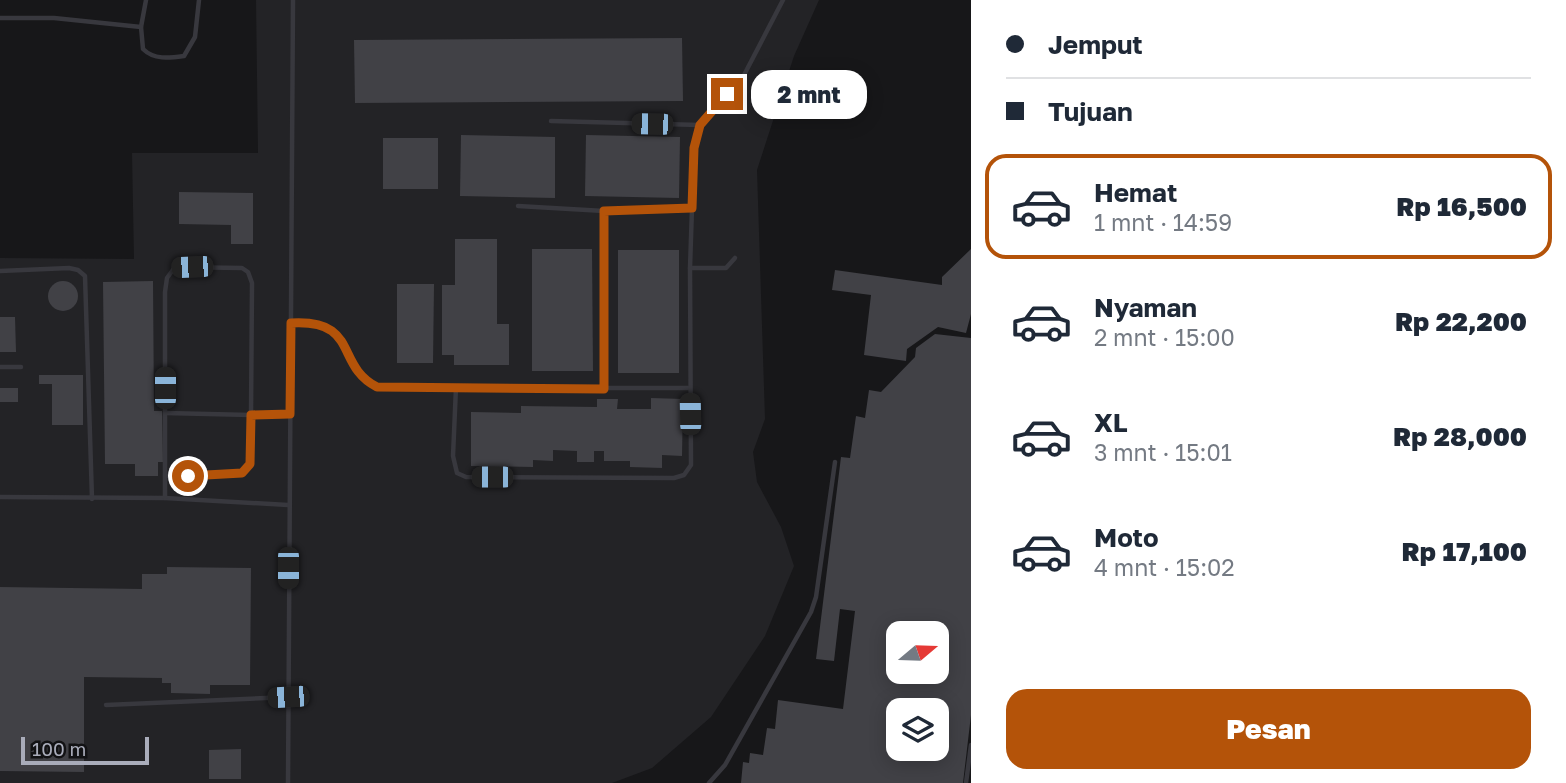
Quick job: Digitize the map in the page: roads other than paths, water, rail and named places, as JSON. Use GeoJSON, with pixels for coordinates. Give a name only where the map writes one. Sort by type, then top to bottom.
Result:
{"type":"FeatureCollection","features":[{"type":"Feature","properties":{"kind":"lane"},"geometry":{"type":"LineString","coordinates":[[146,0],[141,27],[143,49],[150,56],[184,56],[195,37],[198,0]]}},
{"type":"Feature","properties":{"kind":"lane"},"geometry":{"type":"LineString","coordinates":[[288,783],[293,0]]}},
{"type":"Feature","properties":{"kind":"lane"},"geometry":{"type":"LineString","coordinates":[[456,387],[453,456],[457,473],[466,477],[674,478],[684,475],[691,465],[690,268],[694,148],[700,125],[743,77],[783,0]]}},
{"type":"Feature","properties":{"kind":"lane"},"geometry":{"type":"LineString","coordinates":[[0,18],[54,18],[141,27]]}},
{"type":"Feature","properties":{"kind":"lane"},"geometry":{"type":"LineString","coordinates":[[551,121],[700,125]]}},
{"type":"Feature","properties":{"kind":"lane"},"geometry":{"type":"LineString","coordinates":[[518,206],[604,211],[692,208]]}},
{"type":"Feature","properties":{"kind":"lane"},"geometry":{"type":"LineString","coordinates":[[604,211],[604,389]]}},
{"type":"Feature","properties":{"kind":"lane"},"geometry":{"type":"LineString","coordinates":[[690,268],[726,268],[734,258]]}},
{"type":"Feature","properties":{"kind":"lane"},"geometry":{"type":"LineString","coordinates":[[165,476],[242,473],[250,464],[252,283],[248,272],[235,267],[176,268],[167,278],[166,413],[165,476],[165,498]]}},
{"type":"Feature","properties":{"kind":"lane"},"geometry":{"type":"LineString","coordinates":[[0,271],[69,268],[79,270],[85,276],[92,499]]}},
{"type":"Feature","properties":{"kind":"lane"},"geometry":{"type":"LineString","coordinates":[[291,323],[317,323],[335,332],[360,375],[377,387],[690,388]]}},
{"type":"Feature","properties":{"kind":"lane"},"geometry":{"type":"LineString","coordinates":[[0,367],[21,367]]}},
{"type":"Feature","properties":{"kind":"lane"},"geometry":{"type":"LineString","coordinates":[[166,413],[290,414]]}},
{"type":"Feature","properties":{"kind":"lane"},"geometry":{"type":"LineString","coordinates":[[709,783],[725,765],[811,612],[816,597],[835,462]]}},
{"type":"Feature","properties":{"kind":"lane"},"geometry":{"type":"LineString","coordinates":[[0,497],[165,498],[289,505]]}},
{"type":"Feature","properties":{"kind":"lane"},"geometry":{"type":"LineString","coordinates":[[106,705],[288,697]]}},
{"type":"Feature","properties":{"kind":"lane"},"geometry":{"type":"LineString","coordinates":[[966,783],[971,745]]}}]}
